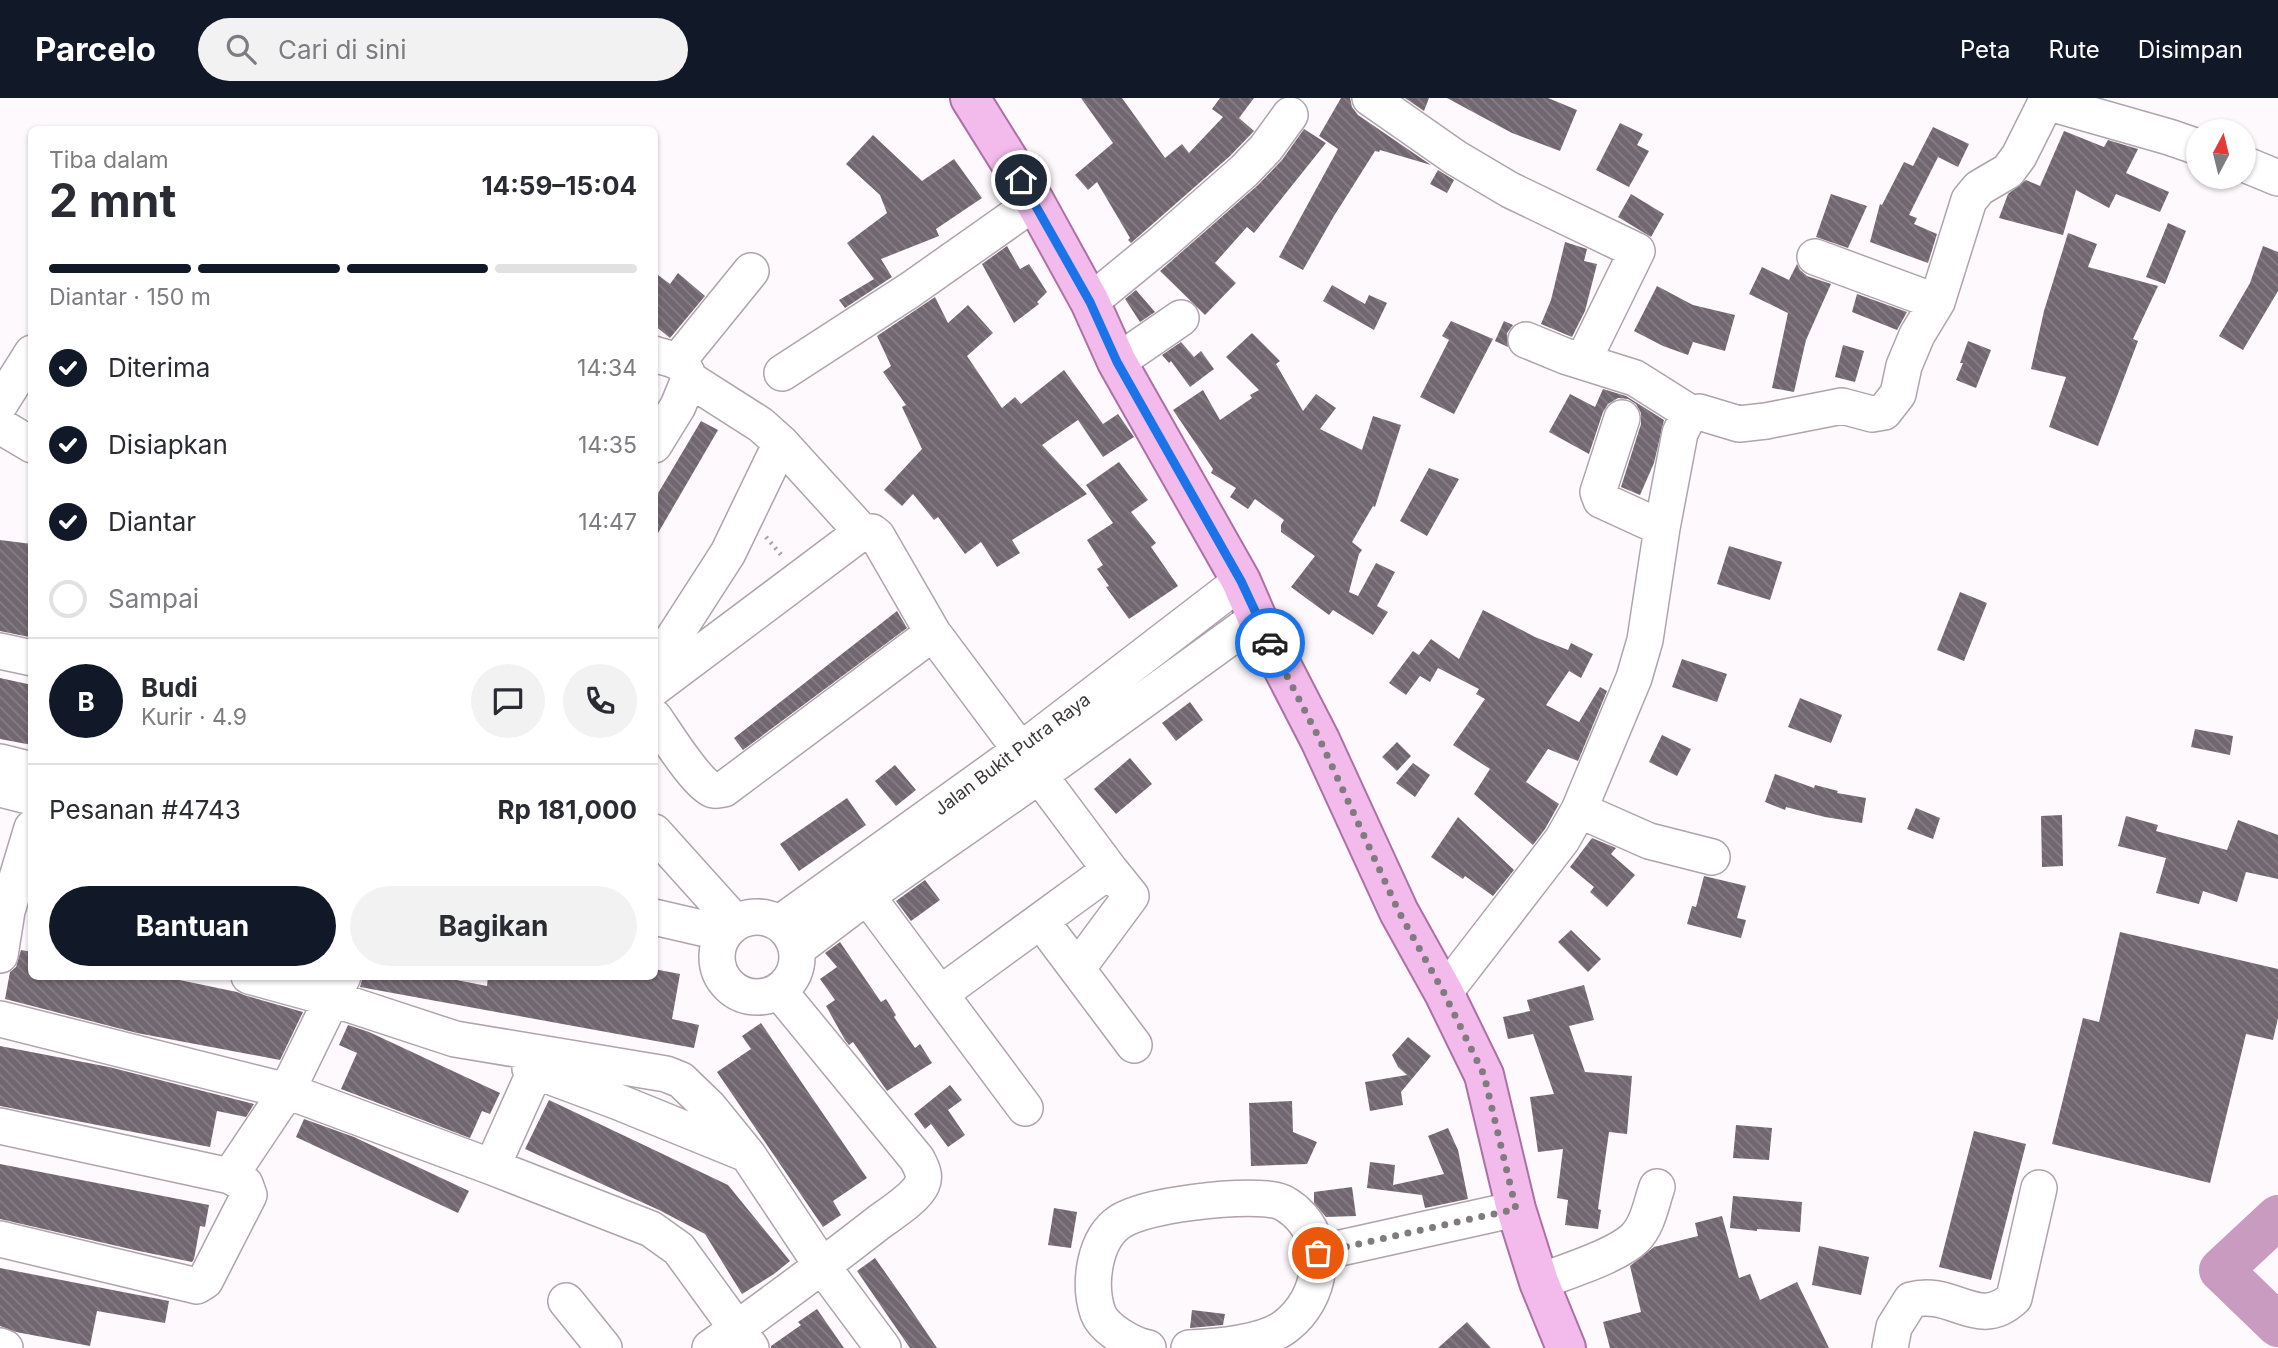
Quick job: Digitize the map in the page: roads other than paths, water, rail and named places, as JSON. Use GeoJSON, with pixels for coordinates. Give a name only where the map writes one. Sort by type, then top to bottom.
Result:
{"type":"FeatureCollection","features":[{"type":"Feature","properties":{"kind":"main road"},"geometry":{"type":"LineString","coordinates":[[970,98],[1035,202],[1090,302],[1117,362],[1241,581],[1257,618],[1320,740],[1399,912],[1444,993],[1484,1075],[1516,1209],[1539,1282],[1566,1348]]}},
{"type":"Feature","properties":{"kind":"street"},"geometry":{"type":"LineString","coordinates":[[1370,98],[1456,158],[1510,190],[1637,251],[1583,360]]}},
{"type":"Feature","properties":{"kind":"street"},"geometry":{"type":"LineString","coordinates":[[1444,993],[1562,839],[1579,810],[1634,678],[1645,640],[1680,433],[1687,419],[1699,412],[1740,424],[1842,405],[1872,414],[1884,412],[1898,394],[1917,335],[1937,302],[1969,200],[1979,188],[2008,171],[2019,156],[2047,100],[2186,143]]}},
{"type":"Feature","properties":{"kind":"street"},"geometry":{"type":"LineString","coordinates":[[1090,302],[1244,171],[1266,148],[1290,115]]}},
{"type":"Feature","properties":{"kind":"street"},"geometry":{"type":"LineString","coordinates":[[2256,169],[2278,178]]}},
{"type":"Feature","properties":{"kind":"street"},"geometry":{"type":"LineString","coordinates":[[782,373],[1035,202]]}},
{"type":"Feature","properties":{"kind":"street"},"geometry":{"type":"LineString","coordinates":[[1815,257],[1937,302]]}},
{"type":"Feature","properties":{"kind":"street"},"geometry":{"type":"LineString","coordinates":[[658,438],[678,406],[674,365],[751,271]]}},
{"type":"Feature","properties":{"kind":"street"},"geometry":{"type":"LineString","coordinates":[[1117,362],[1181,318]]}},
{"type":"Feature","properties":{"kind":"street"},"geometry":{"type":"LineString","coordinates":[[1526,340],[1565,356],[1634,378],[1692,414]]}},
{"type":"Feature","properties":{"kind":"street"},"geometry":{"type":"LineString","coordinates":[[0,404],[28,359]]}},
{"type":"Feature","properties":{"kind":"street"},"geometry":{"type":"LineString","coordinates":[[674,365],[761,425],[782,443],[862,532]]}},
{"type":"Feature","properties":{"kind":"street"},"geometry":{"type":"LineString","coordinates":[[1622,418],[1599,496],[1601,500],[1662,528]]}},
{"type":"Feature","properties":{"kind":"street"},"geometry":{"type":"LineString","coordinates":[[0,426],[28,443]]}},
{"type":"Feature","properties":{"kind":"street"},"geometry":{"type":"LineString","coordinates":[[658,662],[709,584],[782,443]]}},
{"type":"Feature","properties":{"kind":"street"},"geometry":{"type":"LineString","coordinates":[[658,685],[862,532],[872,532],[877,536],[933,633],[1131,896],[1077,969]]}},
{"type":"Feature","properties":{"kind":"street","name":"Jalan Bukit Putra Raya"},"geometry":{"type":"LineString","coordinates":[[789,936],[867,896],[1030,763],[1241,581]]}},
{"type":"Feature","properties":{"kind":"street","name":"Jalan Bukit Putra Raya"},"geometry":{"type":"LineString","coordinates":[[789,936],[1030,763],[1257,618]]}},
{"type":"Feature","properties":{"kind":"street"},"geometry":{"type":"LineString","coordinates":[[658,723],[705,786],[715,790],[724,789],[933,633]]}},
{"type":"Feature","properties":{"kind":"street"},"geometry":{"type":"LineString","coordinates":[[0,651],[28,657]]}},
{"type":"Feature","properties":{"kind":"street"},"geometry":{"type":"LineString","coordinates":[[0,762],[28,768]]}},
{"type":"Feature","properties":{"kind":"street"},"geometry":{"type":"LineString","coordinates":[[0,789],[28,796]]}},
{"type":"Feature","properties":{"kind":"street"},"geometry":{"type":"LineString","coordinates":[[1579,810],[1649,841],[1712,857]]}},
{"type":"Feature","properties":{"kind":"street"},"geometry":{"type":"LineString","coordinates":[[658,838],[725,934]]}},
{"type":"Feature","properties":{"kind":"street"},"geometry":{"type":"LineString","coordinates":[[0,955],[28,846]]}},
{"type":"Feature","properties":{"kind":"street"},"geometry":{"type":"LineString","coordinates":[[940,995],[1110,870]]}},
{"type":"Feature","properties":{"kind":"street"},"geometry":{"type":"LineString","coordinates":[[867,896],[1025,1108]]}},
{"type":"Feature","properties":{"kind":"street"},"geometry":{"type":"LineString","coordinates":[[658,933],[725,934],[750,916],[766,916],[789,936],[797,965],[790,980],[779,991],[764,997],[748,996],[733,990],[722,978],[716,963],[725,934]]}},
{"type":"Feature","properties":{"kind":"street"},"geometry":{"type":"LineString","coordinates":[[658,918],[725,934]]}},
{"type":"Feature","properties":{"kind":"street"},"geometry":{"type":"LineString","coordinates":[[1041,921],[1134,1045]]}},
{"type":"Feature","properties":{"kind":"street"},"geometry":{"type":"LineString","coordinates":[[279,980],[338,988],[455,1039],[748,1155]]}},
{"type":"Feature","properties":{"kind":"street"},"geometry":{"type":"LineString","coordinates":[[230,1175],[287,1091],[338,988]]}},
{"type":"Feature","properties":{"kind":"street"},"geometry":{"type":"LineString","coordinates":[[0,1019],[287,1091],[652,1229],[679,1250],[733,1341],[922,1186],[923,1175],[917,1159],[779,991]]}},
{"type":"Feature","properties":{"kind":"street"},"geometry":{"type":"LineString","coordinates":[[455,1039],[635,1071],[666,1074],[681,1080],[709,1107],[748,1155],[822,1266],[883,1348]]}},
{"type":"Feature","properties":{"kind":"street"},"geometry":{"type":"LineString","coordinates":[[492,1167],[535,1071]]}},
{"type":"Feature","properties":{"kind":"street"},"geometry":{"type":"LineString","coordinates":[[616,1101],[635,1071]]}},
{"type":"Feature","properties":{"kind":"street"},"geometry":{"type":"LineString","coordinates":[[0,1126],[230,1175],[247,1186],[248,1195],[205,1281],[200,1285],[0,1240]]}},
{"type":"Feature","properties":{"kind":"street"},"geometry":{"type":"LineString","coordinates":[[1539,1282],[1605,1255],[1635,1238],[1643,1227],[1657,1187]]}},
{"type":"Feature","properties":{"kind":"street"},"geometry":{"type":"LineString","coordinates":[[1890,1348],[1894,1327],[1911,1300],[1935,1297],[1985,1312],[2003,1308],[2014,1298],[2039,1188]]}},
{"type":"Feature","properties":{"kind":"street"},"geometry":{"type":"LineString","coordinates":[[1148,1348],[1135,1346],[1115,1332],[1098,1314],[1094,1278],[1099,1246],[1120,1222],[1154,1209],[1194,1203],[1262,1199],[1282,1201],[1302,1217],[1313,1233],[1318,1253],[1318,1275],[1312,1294],[1302,1310],[1285,1328],[1254,1340],[1189,1348]]}},
{"type":"Feature","properties":{"kind":"street"},"geometry":{"type":"LineString","coordinates":[[1318,1253],[1516,1209]]}},
{"type":"Feature","properties":{"kind":"street"},"geometry":{"type":"LineString","coordinates":[[566,1301],[604,1348]]}},
{"type":"Feature","properties":{"kind":"waterway"},"geometry":{"type":"LineString","coordinates":[[2278,1217],[2221,1270],[2278,1325]]}}]}
